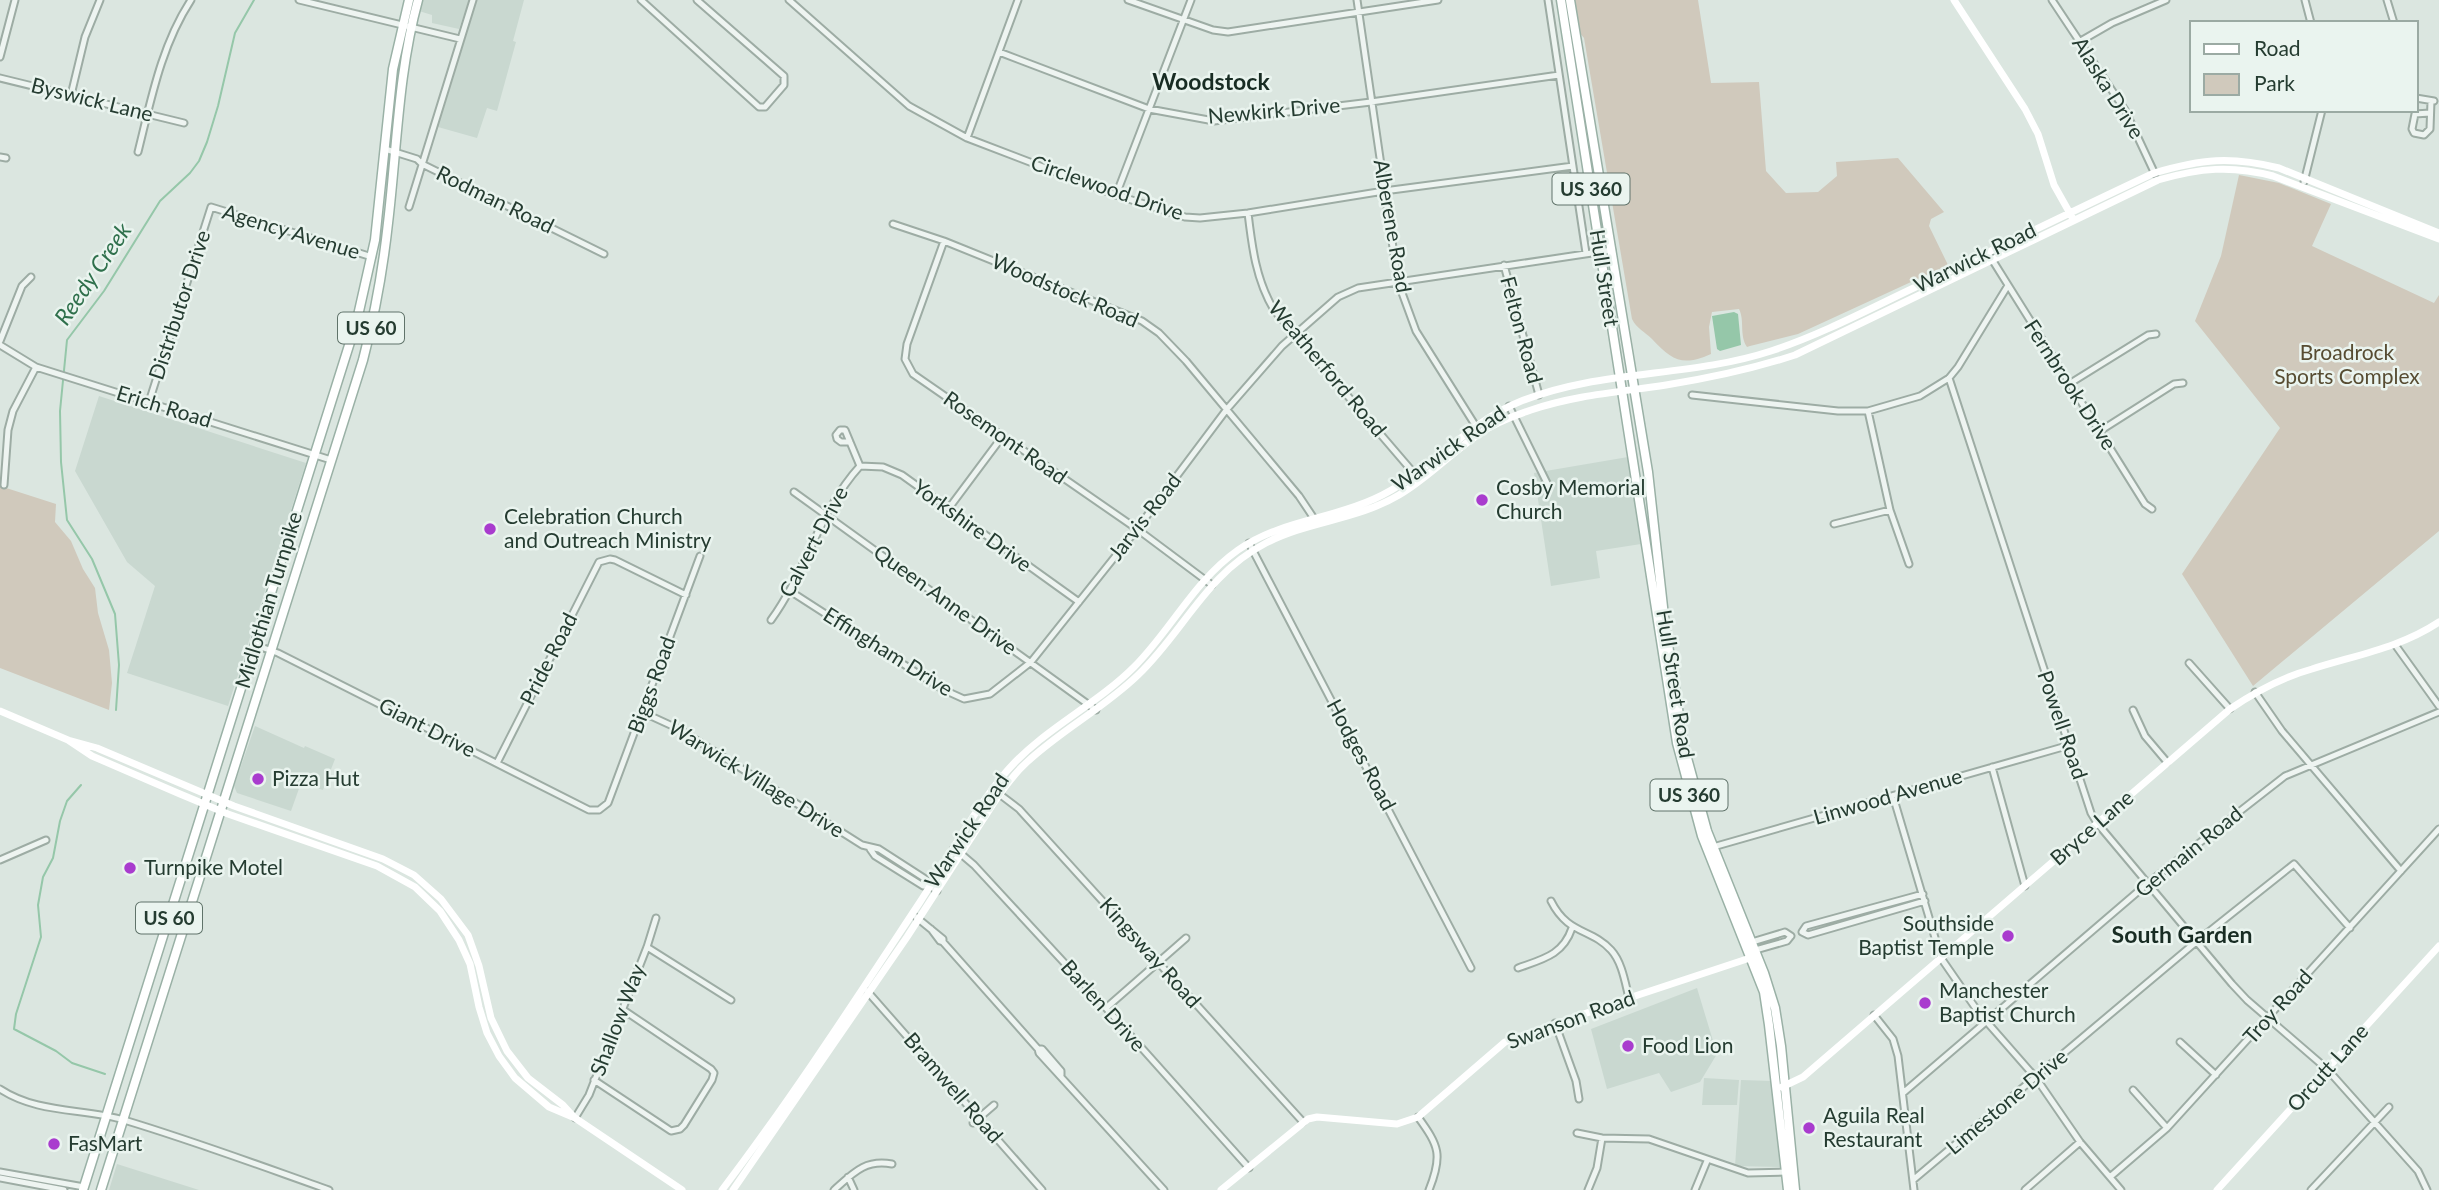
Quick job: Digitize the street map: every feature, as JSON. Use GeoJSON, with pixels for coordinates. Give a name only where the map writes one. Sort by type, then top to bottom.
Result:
{"type":"FeatureCollection","features":[{"type":"Feature","properties":{"kind":"main road","name":"Midlothian Turnpike"},"geometry":{"type":"LineString","coordinates":[[101,1190],[363,360],[380,285],[409,0]]}},
{"type":"Feature","properties":{"kind":"main road","name":"Midlothian Turnpike"},"geometry":{"type":"LineString","coordinates":[[84,1189],[354,330],[372,257],[393,69],[418,0]]}},
{"type":"Feature","properties":{"kind":"main road","name":"Hull Street"},"geometry":{"type":"LineString","coordinates":[[1561,0],[1621,390]]}},
{"type":"Feature","properties":{"kind":"main road","name":"Hull Street"},"geometry":{"type":"LineString","coordinates":[[1570,0],[1612,250]]}},
{"type":"Feature","properties":{"kind":"main road"},"geometry":{"type":"LineString","coordinates":[[1954,0],[2025,109],[2038,134],[2054,185],[2072,216]]}},
{"type":"Feature","properties":{"kind":"main road","name":"Warwick Road"},"geometry":{"type":"LineString","coordinates":[[996,792],[1026,763],[1125,687],[1150,663],[1224,561],[1251,547],[1278,528],[1371,500],[1413,476],[1509,406],[1539,395],[1596,381],[1692,369],[1767,352],[1840,323],[2156,176],[2193,162],[2216,159],[2255,162],[2279,168],[2304,183],[2439,239]]}},
{"type":"Feature","properties":{"kind":"main road","name":"Warwick Road"},"geometry":{"type":"LineString","coordinates":[[2304,183],[2439,233]]}},
{"type":"Feature","properties":{"kind":"main road","name":"Hull Street Road"},"geometry":{"type":"LineString","coordinates":[[1612,250],[1648,472],[1677,712],[1691,780],[1710,847]]}},
{"type":"Feature","properties":{"kind":"main road","name":"Warwick Road"},"geometry":{"type":"LineString","coordinates":[[1251,547],[1368,511],[1387,502],[1407,491],[1478,429],[1567,399],[1713,377],[1794,355],[1823,344],[1989,256]]}},
{"type":"Feature","properties":{"kind":"main road","name":"Hull Street Road"},"geometry":{"type":"LineString","coordinates":[[1621,390],[1677,743],[1689,795],[1752,950],[1767,1008],[1781,1087],[1790,1172],[1795,1190]]}},
{"type":"Feature","properties":{"kind":"main road","name":"Warwick Road"},"geometry":{"type":"LineString","coordinates":[[733,1190],[869,993],[915,916],[996,792],[1027,750],[1119,681],[1145,656],[1208,582]]}},
{"type":"Feature","properties":{"kind":"main road","name":"Bryce Lane"},"geometry":{"type":"LineString","coordinates":[[1781,1087],[1803,1077],[2230,709],[2255,692],[2309,670],[2396,646],[2439,622]]}},
{"type":"Feature","properties":{"kind":"main road"},"geometry":{"type":"LineString","coordinates":[[0,712],[68,740],[97,748],[221,806],[362,856],[408,882],[440,911],[464,948],[484,1024],[504,1064],[522,1084],[556,1112],[575,1118],[682,1190]]}},
{"type":"Feature","properties":{"kind":"main road","name":"Warwick Road"},"geometry":{"type":"LineString","coordinates":[[722,1190],[863,986],[915,916]]}},
{"type":"Feature","properties":{"kind":"main road","name":"Orcutt Lane"},"geometry":{"type":"LineString","coordinates":[[2217,1190],[2439,946]]}},
{"type":"Feature","properties":{"kind":"main road","name":"Swanson Road"},"geometry":{"type":"LineString","coordinates":[[1303,1122],[1317,1117],[1397,1124],[1418,1116],[1500,1045],[1752,950]]}},
{"type":"Feature","properties":{"kind":"main road"},"geometry":{"type":"LineString","coordinates":[[1222,1190],[1303,1122]]}},
{"type":"Feature","properties":{"kind":"main road","name":"Hull Street Road"},"geometry":{"type":"LineString","coordinates":[[1788,1190],[1790,1172]]}},
{"type":"Feature","properties":{"kind":"street"},"geometry":{"type":"LineString","coordinates":[[0,57],[15,0]]}},
{"type":"Feature","properties":{"kind":"street"},"geometry":{"type":"LineString","coordinates":[[71,95],[85,37],[100,0]]}},
{"type":"Feature","properties":{"kind":"street"},"geometry":{"type":"LineString","coordinates":[[138,152],[163,55],[176,22],[191,0]]}},
{"type":"Feature","properties":{"kind":"street"},"geometry":{"type":"LineString","coordinates":[[299,0],[460,39]]}},
{"type":"Feature","properties":{"kind":"street"},"geometry":{"type":"LineString","coordinates":[[408,207],[473,0]]}},
{"type":"Feature","properties":{"kind":"street"},"geometry":{"type":"LineString","coordinates":[[640,0],[759,107],[765,107],[784,85],[784,76],[697,0]]}},
{"type":"Feature","properties":{"kind":"street","name":"Circlewood Drive"},"geometry":{"type":"LineString","coordinates":[[789,0],[909,106],[967,138],[1116,195],[1185,217],[1248,213],[1384,191],[1573,166]]}},
{"type":"Feature","properties":{"kind":"street"},"geometry":{"type":"LineString","coordinates":[[967,138],[1018,0]]}},
{"type":"Feature","properties":{"kind":"street"},"geometry":{"type":"LineString","coordinates":[[1128,0],[1183,20],[1228,32],[1438,0]]}},
{"type":"Feature","properties":{"kind":"street"},"geometry":{"type":"LineString","coordinates":[[1116,195],[1191,0]]}},
{"type":"Feature","properties":{"kind":"street","name":"Alberene Road"},"geometry":{"type":"LineString","coordinates":[[1357,0],[1398,282],[1416,331],[1478,429]]}},
{"type":"Feature","properties":{"kind":"street"},"geometry":{"type":"LineString","coordinates":[[1548,0],[1586,253]]}},
{"type":"Feature","properties":{"kind":"street","name":"Alaska Drive"},"geometry":{"type":"LineString","coordinates":[[2052,0],[2125,110],[2156,176]]}},
{"type":"Feature","properties":{"kind":"street"},"geometry":{"type":"LineString","coordinates":[[2080,42],[2112,23],[2166,0]]}},
{"type":"Feature","properties":{"kind":"street"},"geometry":{"type":"LineString","coordinates":[[2305,0],[2310,21]]}},
{"type":"Feature","properties":{"kind":"street"},"geometry":{"type":"LineString","coordinates":[[2387,0],[2393,21]]}},
{"type":"Feature","properties":{"kind":"street","name":"Newkirk Drive"},"geometry":{"type":"LineString","coordinates":[[999,52],[1149,109],[1213,121],[1559,75]]}},
{"type":"Feature","properties":{"kind":"street","name":"Byswick Lane"},"geometry":{"type":"LineString","coordinates":[[0,78],[184,123]]}},
{"type":"Feature","properties":{"kind":"street"},"geometry":{"type":"LineString","coordinates":[[2418,98],[2432,101],[2430,129],[2428,134],[2414,133],[2412,129],[2415,114],[2430,113]]}},
{"type":"Feature","properties":{"kind":"street"},"geometry":{"type":"LineString","coordinates":[[2304,183],[2322,112]]}},
{"type":"Feature","properties":{"kind":"street","name":"Rodman Road"},"geometry":{"type":"LineString","coordinates":[[384,149],[418,159],[422,164],[604,254]]}},
{"type":"Feature","properties":{"kind":"street","name":"Agency Avenue"},"geometry":{"type":"LineString","coordinates":[[211,207],[372,257]]}},
{"type":"Feature","properties":{"kind":"street","name":"Distributor Drive"},"geometry":{"type":"LineString","coordinates":[[149,402],[211,207]]}},
{"type":"Feature","properties":{"kind":"street","name":"Weatherford Road"},"geometry":{"type":"LineString","coordinates":[[1248,213],[1260,282],[1274,310],[1412,471],[1413,476]]}},
{"type":"Feature","properties":{"kind":"street","name":"Woodstock Road"},"geometry":{"type":"LineString","coordinates":[[893,223],[1142,321],[1186,361],[1299,496],[1318,525]]}},
{"type":"Feature","properties":{"kind":"street","name":"Rosemont Road"},"geometry":{"type":"LineString","coordinates":[[944,241],[907,344],[905,359],[913,374],[1137,529],[1208,582]]}},
{"type":"Feature","properties":{"kind":"street","name":"Jarvis Road"},"geometry":{"type":"LineString","coordinates":[[990,694],[1031,662],[1227,410],[1282,346],[1338,297],[1358,288],[1612,250]]}},
{"type":"Feature","properties":{"kind":"street","name":"Fernbrook Drive"},"geometry":{"type":"LineString","coordinates":[[1989,256],[2145,504],[2152,509]]}},
{"type":"Feature","properties":{"kind":"street","name":"Felton Road"},"geometry":{"type":"LineString","coordinates":[[1504,265],[1539,395]]}},
{"type":"Feature","properties":{"kind":"street"},"geometry":{"type":"LineString","coordinates":[[0,343],[22,286],[31,277]]}},
{"type":"Feature","properties":{"kind":"street"},"geometry":{"type":"LineString","coordinates":[[1692,395],[1838,411],[1868,411],[1920,396],[1949,378],[2007,287]]}},
{"type":"Feature","properties":{"kind":"street"},"geometry":{"type":"LineString","coordinates":[[2070,384],[2148,335],[2156,334]]}},
{"type":"Feature","properties":{"kind":"street","name":"Erich Road"},"geometry":{"type":"LineString","coordinates":[[0,343],[36,367],[331,460]]}},
{"type":"Feature","properties":{"kind":"street"},"geometry":{"type":"LineString","coordinates":[[4,485],[8,430],[13,411],[36,367]]}},
{"type":"Feature","properties":{"kind":"street","name":"Powell Road"},"geometry":{"type":"LineString","coordinates":[[1949,378],[2091,813],[2239,992],[2327,1069],[2418,1171],[2427,1190]]}},
{"type":"Feature","properties":{"kind":"street"},"geometry":{"type":"LineString","coordinates":[[2099,430],[2174,384],[2183,383]]}},
{"type":"Feature","properties":{"kind":"street","name":"Felton Road"},"geometry":{"type":"LineString","coordinates":[[1509,406],[1548,485]]}},
{"type":"Feature","properties":{"kind":"street"},"geometry":{"type":"LineString","coordinates":[[1868,411],[1890,510],[1909,564]]}},
{"type":"Feature","properties":{"kind":"street"},"geometry":{"type":"LineString","coordinates":[[0,429],[8,430]]}},
{"type":"Feature","properties":{"kind":"street"},"geometry":{"type":"LineString","coordinates":[[949,508],[1002,437]]}},
{"type":"Feature","properties":{"kind":"street"},"geometry":{"type":"LineString","coordinates":[[850,442],[860,466]]}},
{"type":"Feature","properties":{"kind":"street","name":"Yorkshire Drive"},"geometry":{"type":"LineString","coordinates":[[860,466],[883,467],[902,475],[1079,602]]}},
{"type":"Feature","properties":{"kind":"street","name":"Calvert Drive"},"geometry":{"type":"LineString","coordinates":[[771,620],[790,591],[825,514],[847,480],[860,466]]}},
{"type":"Feature","properties":{"kind":"street","name":"Queen Anne Drive"},"geometry":{"type":"LineString","coordinates":[[794,492],[1096,710]]}},
{"type":"Feature","properties":{"kind":"street"},"geometry":{"type":"LineString","coordinates":[[1834,524],[1890,510]]}},
{"type":"Feature","properties":{"kind":"street","name":"Hodges Road"},"geometry":{"type":"LineString","coordinates":[[1251,547],[1471,968]]}},
{"type":"Feature","properties":{"kind":"street","name":"Biggs Road"},"geometry":{"type":"LineString","coordinates":[[599,810],[608,803],[700,556]]}},
{"type":"Feature","properties":{"kind":"street","name":"Pride Road"},"geometry":{"type":"LineString","coordinates":[[497,763],[595,566],[604,559],[615,560],[686,595]]}},
{"type":"Feature","properties":{"kind":"street","name":"Effingham Drive"},"geometry":{"type":"LineString","coordinates":[[790,591],[942,689],[964,699],[990,694]]}},
{"type":"Feature","properties":{"kind":"street","name":"Giant Drive"},"geometry":{"type":"LineString","coordinates":[[255,645],[271,650],[589,810],[599,810]]}},
{"type":"Feature","properties":{"kind":"street"},"geometry":{"type":"LineString","coordinates":[[2396,646],[2439,706]]}},
{"type":"Feature","properties":{"kind":"street"},"geometry":{"type":"LineString","coordinates":[[2189,663],[2230,709]]}},
{"type":"Feature","properties":{"kind":"street"},"geometry":{"type":"LineString","coordinates":[[2255,692],[2283,731],[2401,871]]}},
{"type":"Feature","properties":{"kind":"street"},"geometry":{"type":"LineString","coordinates":[[2133,710],[2145,736],[2167,762]]}},
{"type":"Feature","properties":{"kind":"street","name":"Warwick Village Drive"},"geometry":{"type":"LineString","coordinates":[[642,712],[679,729],[870,849],[875,856],[923,886],[933,889]]}},
{"type":"Feature","properties":{"kind":"street","name":"Germain Road"},"geometry":{"type":"LineString","coordinates":[[1903,1093],[2148,883],[2285,776],[2439,712]]}},
{"type":"Feature","properties":{"kind":"street","name":"Linwood Avenue"},"geometry":{"type":"LineString","coordinates":[[1710,847],[2070,745]]}},
{"type":"Feature","properties":{"kind":"street"},"geometry":{"type":"LineString","coordinates":[[1992,767],[2025,886]]}},
{"type":"Feature","properties":{"kind":"street","name":"Kingsway Road"},"geometry":{"type":"LineString","coordinates":[[996,792],[1019,809],[1303,1122]]}},
{"type":"Feature","properties":{"kind":"street"},"geometry":{"type":"LineString","coordinates":[[1893,796],[1941,958],[1987,1022],[2036,1078],[2080,1142],[2121,1190]]}},
{"type":"Feature","properties":{"kind":"street","name":"Troy Road"},"geometry":{"type":"LineString","coordinates":[[2110,1177],[2167,1128],[2439,829]]}},
{"type":"Feature","properties":{"kind":"street"},"geometry":{"type":"LineString","coordinates":[[0,860],[46,840]]}},
{"type":"Feature","properties":{"kind":"street","name":"Barlen Drive"},"geometry":{"type":"LineString","coordinates":[[958,851],[1106,1008],[1249,1168]]}},
{"type":"Feature","properties":{"kind":"street","name":"Limestone Drive"},"geometry":{"type":"LineString","coordinates":[[1913,1180],[2294,863],[2350,928]]}},
{"type":"Feature","properties":{"kind":"street"},"geometry":{"type":"LineString","coordinates":[[1923,894],[1806,926],[1802,932],[1808,935],[1925,901]]}},
{"type":"Feature","properties":{"kind":"street"},"geometry":{"type":"LineString","coordinates":[[1551,901],[1561,918],[1572,928],[1602,942],[1612,951],[1619,964],[1629,998]]}},
{"type":"Feature","properties":{"kind":"street"},"geometry":{"type":"LineString","coordinates":[[915,916],[931,929],[1038,1049],[1042,1049],[1061,1071],[1061,1075],[1164,1190]]}},
{"type":"Feature","properties":{"kind":"street","name":"Shallow Way"},"geometry":{"type":"LineString","coordinates":[[575,1118],[594,1080],[656,918]]}},
{"type":"Feature","properties":{"kind":"street"},"geometry":{"type":"LineString","coordinates":[[1518,968],[1558,952],[1566,943],[1572,928]]}},
{"type":"Feature","properties":{"kind":"street"},"geometry":{"type":"LineString","coordinates":[[1785,932],[1790,934],[1787,941],[1752,950],[1785,932]]}},
{"type":"Feature","properties":{"kind":"street"},"geometry":{"type":"LineString","coordinates":[[1106,1008],[1186,938]]}},
{"type":"Feature","properties":{"kind":"street"},"geometry":{"type":"LineString","coordinates":[[647,947],[731,1000]]}},
{"type":"Feature","properties":{"kind":"street","name":"Bramwell Road"},"geometry":{"type":"LineString","coordinates":[[863,986],[1042,1190]]}},
{"type":"Feature","properties":{"kind":"street"},"geometry":{"type":"LineString","coordinates":[[594,1080],[671,1131],[684,1125],[712,1080],[714,1073],[706,1065],[622,1009]]}},
{"type":"Feature","properties":{"kind":"street"},"geometry":{"type":"LineString","coordinates":[[1874,1015],[1893,1039],[1898,1056],[1914,1190]]}},
{"type":"Feature","properties":{"kind":"street"},"geometry":{"type":"LineString","coordinates":[[1555,1023],[1576,1081],[1579,1099]]}},
{"type":"Feature","properties":{"kind":"street"},"geometry":{"type":"LineString","coordinates":[[2180,1042],[2216,1075]]}},
{"type":"Feature","properties":{"kind":"street"},"geometry":{"type":"LineString","coordinates":[[0,1088],[15,1098],[36,1105],[123,1120],[329,1190]]}},
{"type":"Feature","properties":{"kind":"street"},"geometry":{"type":"LineString","coordinates":[[2133,1090],[2167,1128]]}},
{"type":"Feature","properties":{"kind":"street"},"geometry":{"type":"LineString","coordinates":[[973,1123],[994,1105]]}},
{"type":"Feature","properties":{"kind":"street"},"geometry":{"type":"LineString","coordinates":[[2311,1190],[2389,1107]]}},
{"type":"Feature","properties":{"kind":"street"},"geometry":{"type":"LineString","coordinates":[[1418,1116],[1437,1149],[1437,1170],[1429,1190]]}},
{"type":"Feature","properties":{"kind":"street"},"geometry":{"type":"LineString","coordinates":[[1577,1133],[1602,1138],[1649,1139],[1748,1173],[1790,1172]]}},
{"type":"Feature","properties":{"kind":"street"},"geometry":{"type":"LineString","coordinates":[[1588,1190],[1597,1168],[1602,1138]]}},
{"type":"Feature","properties":{"kind":"street"},"geometry":{"type":"LineString","coordinates":[[2025,1190],[2080,1142]]}},
{"type":"Feature","properties":{"kind":"street"},"geometry":{"type":"LineString","coordinates":[[1695,1190],[1707,1161]]}},
{"type":"Feature","properties":{"kind":"street"},"geometry":{"type":"LineString","coordinates":[[834,1190],[848,1177],[872,1162],[892,1164]]}},
{"type":"Feature","properties":{"kind":"street"},"geometry":{"type":"LineString","coordinates":[[0,1172],[84,1189]]}},
{"type":"Feature","properties":{"kind":"street"},"geometry":{"type":"LineString","coordinates":[[848,1177],[854,1190]]}},
{"type":"Feature","properties":{"kind":"street"},"geometry":{"type":"LineString","coordinates":[[0,1178],[64,1190]]}},
{"type":"Feature","properties":{"kind":"shaded area"},"geometry":{"type":"Polygon","coordinates":[[[421,0],[469,0],[459,29],[432,23],[432,15],[419,11],[421,0]]]}},
{"type":"Feature","properties":{"kind":"shaded area"},"geometry":{"type":"Polygon","coordinates":[[[477,0],[524,0],[513,41],[516,42],[497,111],[487,108],[477,138],[438,127],[477,0]]]}},
{"type":"Feature","properties":{"kind":"shaded area"},"geometry":{"type":"Polygon","coordinates":[[[1734,312],[1738,314],[1741,345],[1720,351],[1717,349],[1712,316],[1734,312]]]}},
{"type":"Feature","properties":{"kind":"shaded area"},"geometry":{"type":"Polygon","coordinates":[[[99,396],[306,463],[228,706],[127,673],[155,586],[127,562],[75,471],[99,396]]]}},
{"type":"Feature","properties":{"kind":"shaded area"},"geometry":{"type":"Polygon","coordinates":[[[1628,457],[1641,544],[1596,551],[1600,578],[1551,586],[1534,473],[1628,457]]]}},
{"type":"Feature","properties":{"kind":"shaded area"},"geometry":{"type":"Polygon","coordinates":[[[255,726],[335,759],[323,790],[301,783],[291,811],[237,793],[234,786],[255,726]]]}},
{"type":"Feature","properties":{"kind":"shaded area"},"geometry":{"type":"Polygon","coordinates":[[[1697,988],[1717,1054],[1700,1082],[1671,1092],[1659,1073],[1607,1089],[1591,1029],[1697,988]]]}},
{"type":"Feature","properties":{"kind":"shaded area"},"geometry":{"type":"Polygon","coordinates":[[[1704,1078],[1739,1080],[1737,1105],[1702,1105],[1704,1078]]]}},
{"type":"Feature","properties":{"kind":"shaded area"},"geometry":{"type":"Polygon","coordinates":[[[1741,1080],[1772,1081],[1780,1167],[1735,1166],[1741,1080]]]}},
{"type":"Feature","properties":{"kind":"shaded area"},"geometry":{"type":"Polygon","coordinates":[[[117,1164],[199,1190],[109,1190],[117,1164]]]}},
{"type":"Feature","properties":{"kind":"green space"},"geometry":{"type":"Polygon","coordinates":[[[1575,0],[1698,0],[1711,83],[1759,82],[1766,171],[1786,193],[1818,192],[1837,176],[1836,162],[1898,158],[1944,212],[1931,219],[1929,226],[1948,265],[1798,334],[1747,347],[1739,309],[1712,312],[1709,327],[1711,354],[1685,361],[1666,352],[1638,328],[1632,319],[1584,38],[1579,32],[1575,0]]]}},
{"type":"Feature","properties":{"kind":"green space","name":"Broadrock Sports Complex"},"geometry":{"type":"Polygon","coordinates":[[[2239,175],[2279,183],[2331,204],[2312,246],[2434,303],[2439,295],[2439,531],[2253,686],[2182,574],[2280,428],[2195,321],[2221,256],[2239,175]]]}},
{"type":"Feature","properties":{"kind":"green space"},"geometry":{"type":"Polygon","coordinates":[[[0,486],[56,504],[55,522],[71,541],[95,588],[98,613],[109,650],[112,683],[109,710],[0,668],[0,486]]]}},
{"type":"Feature","properties":{"kind":"waterway","name":"Reedy Creek"},"geometry":{"type":"LineString","coordinates":[[116,710],[119,665],[115,614],[92,559],[67,520],[61,462],[60,411],[67,340],[104,291],[160,201],[199,161],[218,106],[235,33],[254,0]]}},
{"type":"Feature","properties":{"kind":"waterway"},"geometry":{"type":"LineString","coordinates":[[81,785],[67,801],[53,858],[43,877],[38,905],[41,937],[16,1014],[14,1029],[56,1051],[72,1063],[105,1074]]}},
{"type":"Feature","properties":{"kind":"place","name":"Cosby Memorial Church"},"geometry":{"type":"Point","coordinates":[1482,500]}},
{"type":"Feature","properties":{"kind":"place","name":"Celebration Church and Outreach Ministry"},"geometry":{"type":"Point","coordinates":[490,529]}},
{"type":"Feature","properties":{"kind":"place","name":"Pizza Hut"},"geometry":{"type":"Point","coordinates":[258,779]}},
{"type":"Feature","properties":{"kind":"place","name":"Turnpike Motel"},"geometry":{"type":"Point","coordinates":[130,868]}},
{"type":"Feature","properties":{"kind":"place","name":"Southside Baptist Temple"},"geometry":{"type":"Point","coordinates":[2008,936]}},
{"type":"Feature","properties":{"kind":"place","name":"Manchester Baptist Church"},"geometry":{"type":"Point","coordinates":[1925,1003]}},
{"type":"Feature","properties":{"kind":"place","name":"Food Lion"},"geometry":{"type":"Point","coordinates":[1628,1046]}},
{"type":"Feature","properties":{"kind":"place","name":"Aguila Real Restaurant"},"geometry":{"type":"Point","coordinates":[1809,1128]}},
{"type":"Feature","properties":{"kind":"place","name":"FasMart"},"geometry":{"type":"Point","coordinates":[54,1144]}},
{"type":"Feature","properties":{"kind":"district","name":"Woodstock"},"geometry":{"type":"Point","coordinates":[1211,82]}},
{"type":"Feature","properties":{"kind":"district","name":"South Garden"},"geometry":{"type":"Point","coordinates":[2182,935]}}]}
